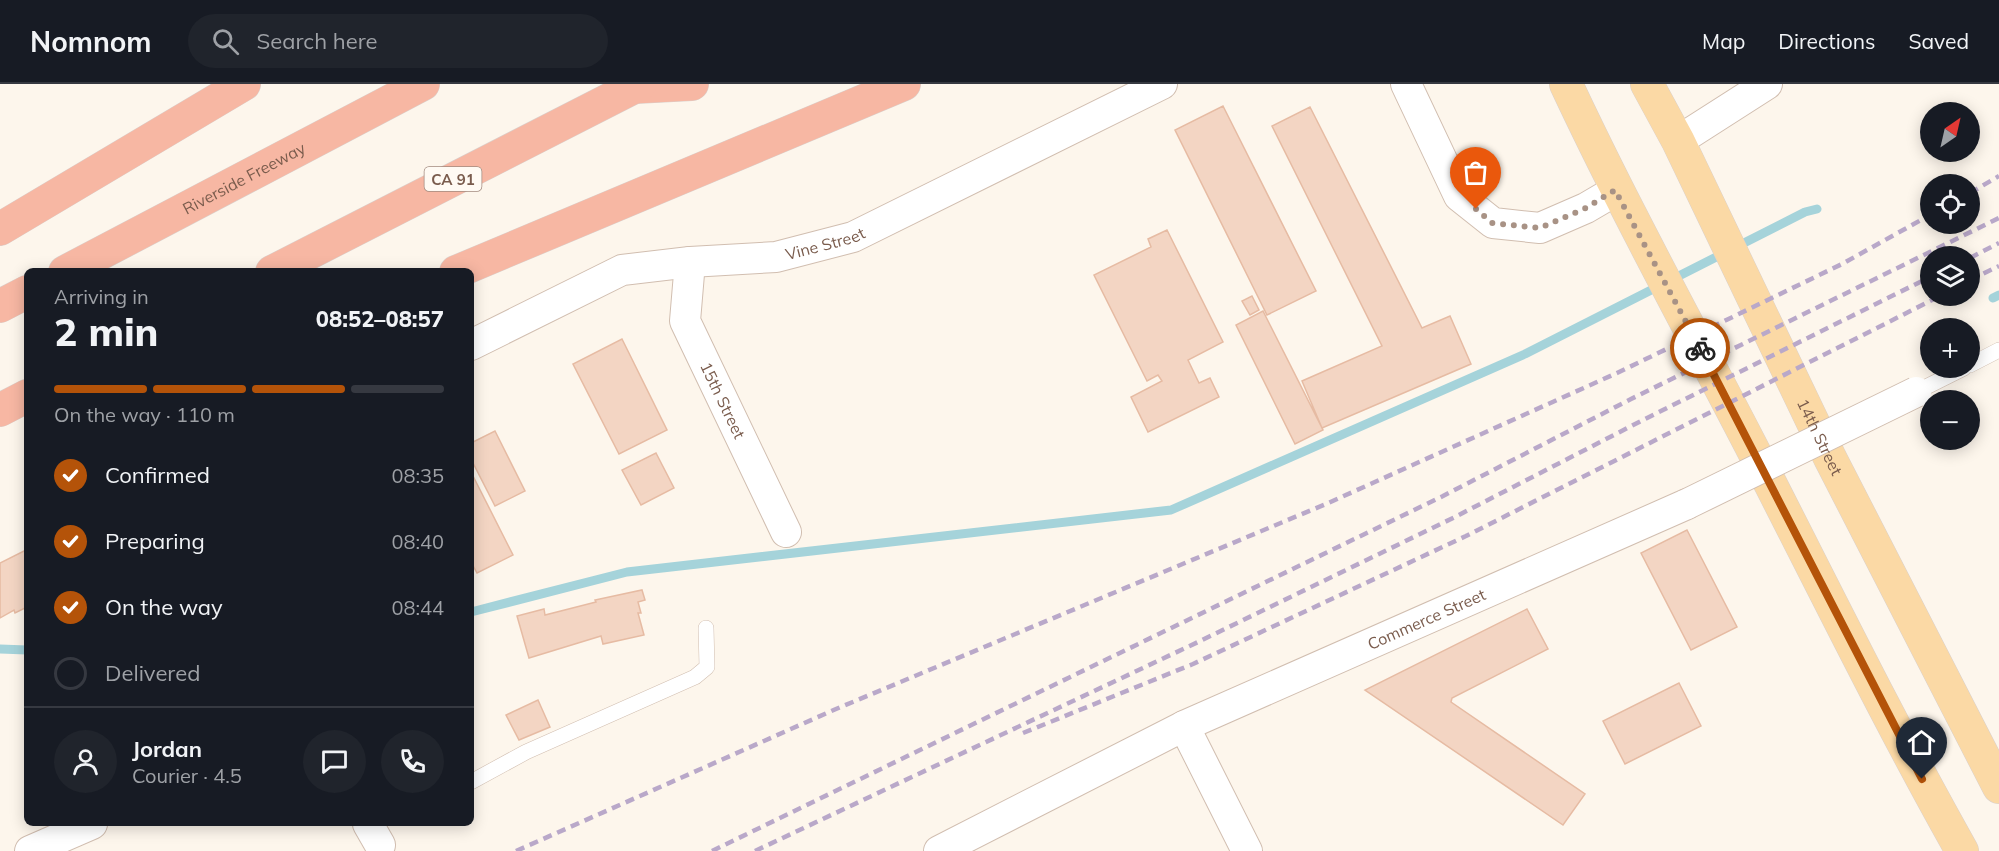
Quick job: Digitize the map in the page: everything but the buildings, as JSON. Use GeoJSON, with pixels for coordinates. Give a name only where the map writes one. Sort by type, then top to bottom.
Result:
{"type":"FeatureCollection","features":[{"type":"Feature","properties":{"kind":"highway"},"geometry":{"type":"LineString","coordinates":[[0,229],[244,84]]}},
{"type":"Feature","properties":{"kind":"highway","name":"Riverside Freeway"},"geometry":{"type":"LineString","coordinates":[[73,268],[423,84]]}},
{"type":"Feature","properties":{"kind":"highway"},"geometry":{"type":"LineString","coordinates":[[637,85],[692,84]]}},
{"type":"Feature","properties":{"kind":"highway"},"geometry":{"type":"LineString","coordinates":[[466,268],[904,84]]}},
{"type":"Feature","properties":{"kind":"highway","name":"CA 91"},"geometry":{"type":"LineString","coordinates":[[280,268],[637,85]]}},
{"type":"Feature","properties":{"kind":"highway"},"geometry":{"type":"LineString","coordinates":[[0,306],[24,294]]}},
{"type":"Feature","properties":{"kind":"highway"},"geometry":{"type":"LineString","coordinates":[[0,410],[24,398]]}},
{"type":"Feature","properties":{"kind":"highway"},"geometry":{"type":"LineString","coordinates":[[0,419],[24,415]]}},
{"type":"Feature","properties":{"kind":"main road"},"geometry":{"type":"LineString","coordinates":[[1566,84],[1615,190],[1682,314],[1910,759],[1962,851]]}},
{"type":"Feature","properties":{"kind":"main road","name":"14th Street"},"geometry":{"type":"LineString","coordinates":[[1647,84],[1678,141],[1830,458],[1999,787]]}},
{"type":"Feature","properties":{"kind":"street","name":"Vine Street"},"geometry":{"type":"LineString","coordinates":[[474,344],[622,270],[690,262],[776,257],[853,237],[1162,84]]}},
{"type":"Feature","properties":{"kind":"street"},"geometry":{"type":"LineString","coordinates":[[1407,84],[1459,196],[1492,223],[1540,228],[1586,208],[1615,190]]}},
{"type":"Feature","properties":{"kind":"street"},"geometry":{"type":"LineString","coordinates":[[1678,141],[1767,84]]}},
{"type":"Feature","properties":{"kind":"street","name":"15th Street"},"geometry":{"type":"LineString","coordinates":[[690,262],[685,321],[786,532]]}},
{"type":"Feature","properties":{"kind":"street","name":"Commerce Street"},"geometry":{"type":"LineString","coordinates":[[939,851],[1184,726],[1687,504],[1916,392]]}},
{"type":"Feature","properties":{"kind":"street"},"geometry":{"type":"LineString","coordinates":[[1184,726],[1247,851]]}},
{"type":"Feature","properties":{"kind":"street"},"geometry":{"type":"LineString","coordinates":[[30,851],[87,826]]}},
{"type":"Feature","properties":{"kind":"lane"},"geometry":{"type":"LineString","coordinates":[[1980,360],[1999,350]]}},
{"type":"Feature","properties":{"kind":"lane"},"geometry":{"type":"LineString","coordinates":[[1916,392],[1944,378]]}},
{"type":"Feature","properties":{"kind":"lane"},"geometry":{"type":"LineString","coordinates":[[474,780],[526,752],[694,677],[707,667],[706,628]]}},
{"type":"Feature","properties":{"kind":"waterway"},"geometry":{"type":"LineString","coordinates":[[474,611],[627,572],[1171,510],[1525,354],[1805,212],[1817,209]]}},
{"type":"Feature","properties":{"kind":"waterway"},"geometry":{"type":"LineString","coordinates":[[1993,298],[1999,295]]}},
{"type":"Feature","properties":{"kind":"waterway"},"geometry":{"type":"LineString","coordinates":[[0,649],[24,650]]}},
{"type":"Feature","properties":{"kind":"railway"},"geometry":{"type":"LineString","coordinates":[[1980,187],[1999,176]]}},
{"type":"Feature","properties":{"kind":"railway"},"geometry":{"type":"LineString","coordinates":[[712,851],[1443,496],[1631,399],[1999,218]]}},
{"type":"Feature","properties":{"kind":"railway"},"geometry":{"type":"LineString","coordinates":[[516,851],[836,709],[1326,504],[1617,373],[1842,264],[1920,221]]}},
{"type":"Feature","properties":{"kind":"railway"},"geometry":{"type":"LineString","coordinates":[[1980,253],[1999,243]]}},
{"type":"Feature","properties":{"kind":"railway"},"geometry":{"type":"LineString","coordinates":[[1980,275],[1999,266]]}},
{"type":"Feature","properties":{"kind":"railway"},"geometry":{"type":"LineString","coordinates":[[755,851],[1198,642],[1455,517],[1920,282]]}},
{"type":"Feature","properties":{"kind":"railway"},"geometry":{"type":"LineString","coordinates":[[1023,733],[1193,664],[1466,536],[1920,306]]}},
{"type":"Feature","properties":{"kind":"way so far"},"geometry":{"type":"LineString","coordinates":[[1476,209],[1492,223],[1540,228],[1586,208],[1615,190],[1700,348]]}},
{"type":"Feature","properties":{"kind":"route"},"geometry":{"type":"LineString","coordinates":[[1700,348],[1922,779]]}}]}
